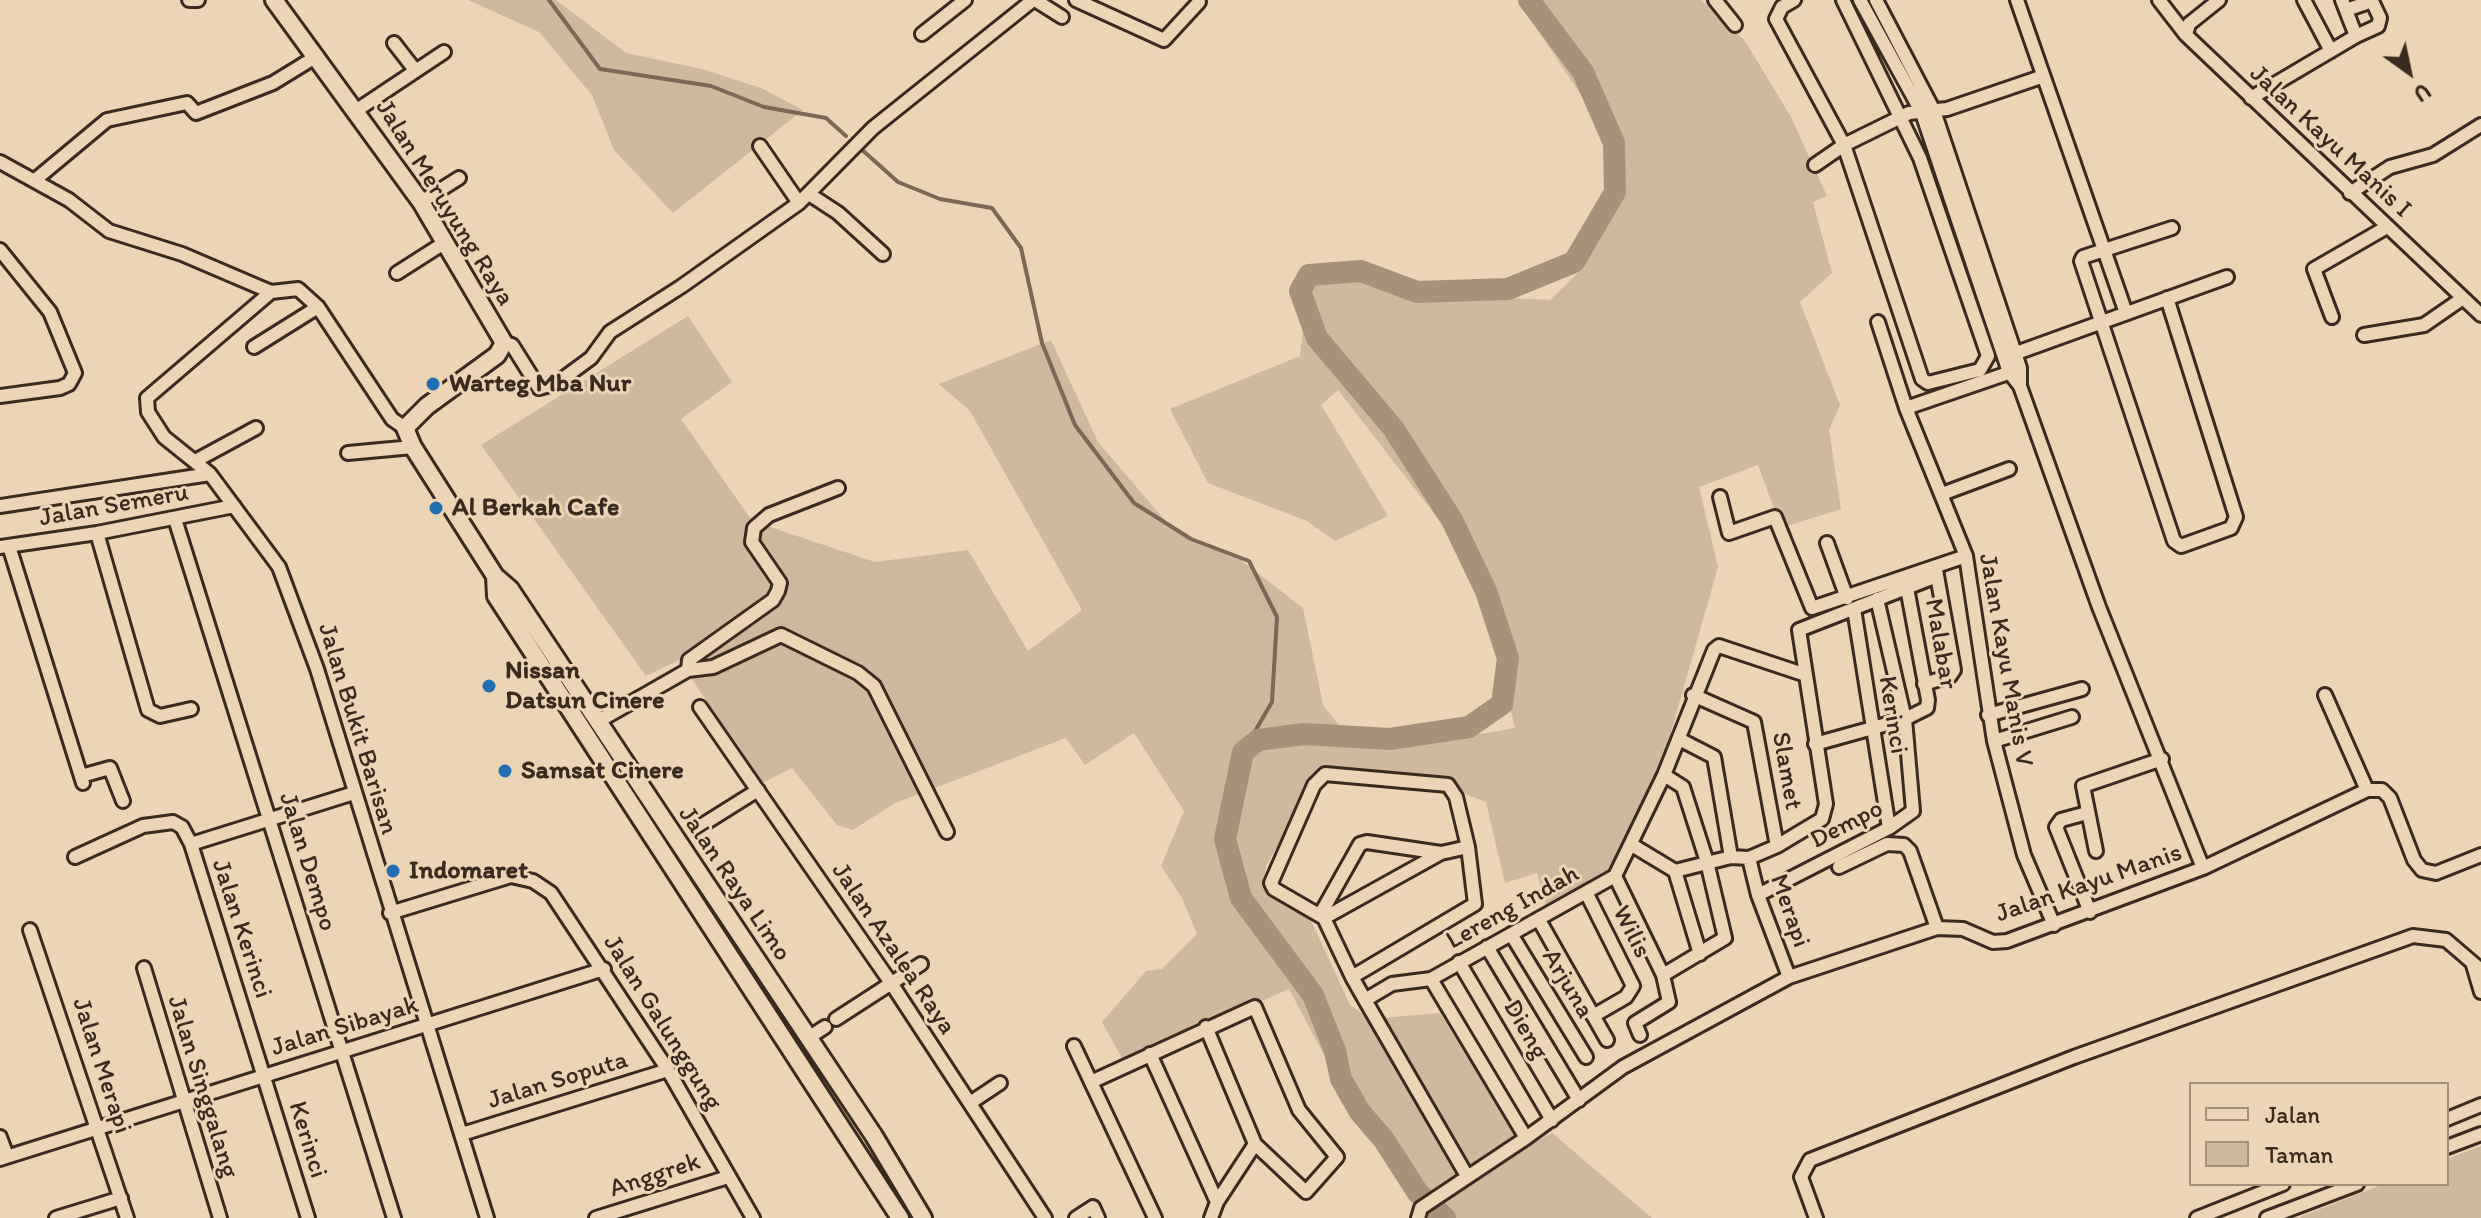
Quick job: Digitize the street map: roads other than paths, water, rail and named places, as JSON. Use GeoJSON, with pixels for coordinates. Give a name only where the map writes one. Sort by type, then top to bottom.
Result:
{"type":"FeatureCollection","features":[{"type":"Feature","properties":{"kind":"main road","name":"Jalan Meruyung Raya"},"geometry":{"type":"LineString","coordinates":[[274,0],[421,202],[504,343],[497,355],[427,406],[405,428]]}},
{"type":"Feature","properties":{"kind":"main road"},"geometry":{"type":"LineString","coordinates":[[405,428],[413,447],[495,576]]}},
{"type":"Feature","properties":{"kind":"main road","name":"Jalan Raya Limo"},"geometry":{"type":"LineString","coordinates":[[495,576],[510,589],[597,722],[610,755],[900,1218]]}},
{"type":"Feature","properties":{"kind":"main road","name":"Jalan Raya Limo"},"geometry":{"type":"LineString","coordinates":[[495,576],[496,596],[792,1014],[874,1136],[923,1218]]}},
{"type":"Feature","properties":{"kind":"main road"},"geometry":{"type":"LineString","coordinates":[[776,1024],[792,1014]]}},
{"type":"Feature","properties":{"kind":"street"},"geometry":{"type":"LineString","coordinates":[[189,0],[198,0]]}},
{"type":"Feature","properties":{"kind":"street"},"geometry":{"type":"LineString","coordinates":[[922,34],[965,0]]}},
{"type":"Feature","properties":{"kind":"street"},"geometry":{"type":"LineString","coordinates":[[504,343],[512,345],[539,388],[557,383],[591,358],[610,332],[682,286],[804,198],[873,128],[1034,0],[1062,17]]}},
{"type":"Feature","properties":{"kind":"street"},"geometry":{"type":"LineString","coordinates":[[1076,0],[1164,40],[1199,2]]}},
{"type":"Feature","properties":{"kind":"street"},"geometry":{"type":"LineString","coordinates":[[1715,0],[1735,25]]}},
{"type":"Feature","properties":{"kind":"street"},"geometry":{"type":"LineString","coordinates":[[1794,0],[1782,7],[1776,19],[1844,145],[1922,379],[1928,383],[1980,370],[1988,356],[1920,158],[1843,0]]}},
{"type":"Feature","properties":{"kind":"street"},"geometry":{"type":"LineString","coordinates":[[1860,0],[1928,112]]}},
{"type":"Feature","properties":{"kind":"street"},"geometry":{"type":"LineString","coordinates":[[1876,0],[1928,112],[2009,355],[2099,607],[2203,868]]}},
{"type":"Feature","properties":{"kind":"street"},"geometry":{"type":"LineString","coordinates":[[2017,0],[2041,77],[2126,313]]}},
{"type":"Feature","properties":{"kind":"street","name":"Jalan Kayu Manis I"},"geometry":{"type":"LineString","coordinates":[[2159,0],[2186,35],[2350,193],[2471,300],[2481,315]]}},
{"type":"Feature","properties":{"kind":"street"},"geometry":{"type":"LineString","coordinates":[[2186,35],[2189,24],[2219,0]]}},
{"type":"Feature","properties":{"kind":"street"},"geometry":{"type":"LineString","coordinates":[[2304,0],[2331,51]]}},
{"type":"Feature","properties":{"kind":"street"},"geometry":{"type":"LineString","coordinates":[[2251,98],[2378,26],[2380,18],[2370,1],[2344,5],[2356,36]]}},
{"type":"Feature","properties":{"kind":"street"},"geometry":{"type":"LineString","coordinates":[[394,43],[415,70]]}},
{"type":"Feature","properties":{"kind":"street"},"geometry":{"type":"LineString","coordinates":[[357,110],[444,52]]}},
{"type":"Feature","properties":{"kind":"street"},"geometry":{"type":"LineString","coordinates":[[35,180],[107,120],[187,103],[196,113],[273,83],[317,56]]}},
{"type":"Feature","properties":{"kind":"street"},"geometry":{"type":"LineString","coordinates":[[1815,165],[1844,145],[1902,117],[2041,77]]}},
{"type":"Feature","properties":{"kind":"street"},"geometry":{"type":"LineString","coordinates":[[2350,193],[2390,167],[2433,155],[2481,125]]}},
{"type":"Feature","properties":{"kind":"street"},"geometry":{"type":"LineString","coordinates":[[760,146],[804,198],[838,213],[883,254]]}},
{"type":"Feature","properties":{"kind":"street"},"geometry":{"type":"LineString","coordinates":[[0,162],[69,200],[109,231],[182,254],[271,292],[298,289],[318,307],[392,419],[405,428]]}},
{"type":"Feature","properties":{"kind":"street"},"geometry":{"type":"LineString","coordinates":[[421,202],[459,178]]}},
{"type":"Feature","properties":{"kind":"street"},"geometry":{"type":"LineString","coordinates":[[2332,317],[2314,269],[2387,227]]}},
{"type":"Feature","properties":{"kind":"street"},"geometry":{"type":"LineString","coordinates":[[2167,298],[2236,517],[2231,528],[2181,546],[2174,541],[2081,261],[2104,250],[2172,228]]}},
{"type":"Feature","properties":{"kind":"street"},"geometry":{"type":"LineString","coordinates":[[397,273],[444,243]]}},
{"type":"Feature","properties":{"kind":"street"},"geometry":{"type":"LineString","coordinates":[[0,250],[50,312],[75,373],[69,384],[60,388],[0,396]]}},
{"type":"Feature","properties":{"kind":"street"},"geometry":{"type":"LineString","coordinates":[[2009,355],[2227,277]]}},
{"type":"Feature","properties":{"kind":"street","name":"Jalan Bukit Barisan"},"geometry":{"type":"LineString","coordinates":[[271,292],[147,398],[148,412],[164,437],[197,460],[210,474],[279,567],[287,584],[487,1218]]}},
{"type":"Feature","properties":{"kind":"street"},"geometry":{"type":"LineString","coordinates":[[2364,335],[2424,325],[2471,300]]}},
{"type":"Feature","properties":{"kind":"street"},"geometry":{"type":"LineString","coordinates":[[254,347],[318,307]]}},
{"type":"Feature","properties":{"kind":"street","name":"Jalan Kayu Manis V"},"geometry":{"type":"LineString","coordinates":[[1878,322],[1906,408],[1966,556],[1994,741],[2024,855],[2054,925]]}},
{"type":"Feature","properties":{"kind":"street"},"geometry":{"type":"LineString","coordinates":[[1906,408],[2015,370]]}},
{"type":"Feature","properties":{"kind":"street"},"geometry":{"type":"LineString","coordinates":[[197,460],[256,428]]}},
{"type":"Feature","properties":{"kind":"street"},"geometry":{"type":"LineString","coordinates":[[348,453],[413,447]]}},
{"type":"Feature","properties":{"kind":"street"},"geometry":{"type":"LineString","coordinates":[[1942,494],[2009,469]]}},
{"type":"Feature","properties":{"kind":"street"},"geometry":{"type":"LineString","coordinates":[[0,506],[210,474]]}},
{"type":"Feature","properties":{"kind":"street"},"geometry":{"type":"LineString","coordinates":[[688,670],[689,660],[773,600],[778,591],[780,583],[752,542],[754,528],[769,515],[838,488]]}},
{"type":"Feature","properties":{"kind":"street"},"geometry":{"type":"LineString","coordinates":[[1720,497],[1729,533],[1775,517],[1812,608],[1877,599],[1907,588],[1966,556]]}},
{"type":"Feature","properties":{"kind":"street","name":"Jalan Semeru"},"geometry":{"type":"LineString","coordinates":[[5,547],[97,533],[234,506]]}},
{"type":"Feature","properties":{"kind":"street","name":"Jalan Dempo"},"geometry":{"type":"LineString","coordinates":[[175,519],[394,1218]]}},
{"type":"Feature","properties":{"kind":"street"},"geometry":{"type":"LineString","coordinates":[[97,533],[148,710],[160,716],[191,709]]}},
{"type":"Feature","properties":{"kind":"street","name":"Kerinci"},"geometry":{"type":"LineString","coordinates":[[1827,543],[1850,604],[1889,828]]}},
{"type":"Feature","properties":{"kind":"street"},"geometry":{"type":"LineString","coordinates":[[5,547],[82,780],[110,768],[123,801]]}},
{"type":"Feature","properties":{"kind":"street"},"geometry":{"type":"LineString","coordinates":[[1675,871],[1731,857],[1749,858],[1777,846],[1825,815],[1799,630],[1850,604],[1936,571]]}},
{"type":"Feature","properties":{"kind":"street"},"geometry":{"type":"LineString","coordinates":[[1924,684],[1950,676],[1954,670],[1936,571]]}},
{"type":"Feature","properties":{"kind":"street","name":"Malabar"},"geometry":{"type":"LineString","coordinates":[[1905,719],[1927,708],[1907,588]]}},
{"type":"Feature","properties":{"kind":"street"},"geometry":{"type":"LineString","coordinates":[[1815,744],[1905,719],[1877,599]]}},
{"type":"Feature","properties":{"kind":"street"},"geometry":{"type":"LineString","coordinates":[[597,722],[688,670],[713,667],[781,635],[858,673],[874,686],[947,832]]}},
{"type":"Feature","properties":{"kind":"street","name":"Lereng Indah"},"geometry":{"type":"LineString","coordinates":[[1365,1000],[1392,984],[1431,979],[1615,876],[1664,775],[1693,695],[1719,646],[1803,674]]}},
{"type":"Feature","properties":{"kind":"street"},"geometry":{"type":"LineString","coordinates":[[1988,715],[2082,689]]}},
{"type":"Feature","properties":{"kind":"street","name":"Slamet"},"geometry":{"type":"LineString","coordinates":[[1693,695],[1754,722],[1777,846]]}},
{"type":"Feature","properties":{"kind":"street"},"geometry":{"type":"LineString","coordinates":[[2325,695],[2367,790],[2382,790],[2390,798],[2414,860],[2422,870],[2436,873],[2481,855]]}},
{"type":"Feature","properties":{"kind":"street","name":"Jalan Azalea Raya"},"geometry":{"type":"LineString","coordinates":[[700,707],[891,983],[1045,1218]]}},
{"type":"Feature","properties":{"kind":"street"},"geometry":{"type":"LineString","coordinates":[[1994,741],[2072,717]]}},
{"type":"Feature","properties":{"kind":"street","name":"Dempo"},"geometry":{"type":"LineString","coordinates":[[1758,895],[1910,816],[1914,807],[1905,719]]}},
{"type":"Feature","properties":{"kind":"street"},"geometry":{"type":"LineString","coordinates":[[1679,739],[1714,757],[1731,857]]}},
{"type":"Feature","properties":{"kind":"street"},"geometry":{"type":"LineString","coordinates":[[2096,851],[2082,790],[2087,782],[2162,759]]}},
{"type":"Feature","properties":{"kind":"street"},"geometry":{"type":"LineString","coordinates":[[1352,977],[1473,906],[1476,901],[1456,797],[1448,785],[1325,774],[1314,785],[1271,883],[1274,889],[1322,916],[1352,977],[1467,1176],[1419,1213]]}},
{"type":"Feature","properties":{"kind":"street"},"geometry":{"type":"LineString","coordinates":[[1663,975],[1725,938],[1707,862],[1682,785],[1664,775]]}},
{"type":"Feature","properties":{"kind":"street"},"geometry":{"type":"LineString","coordinates":[[699,827],[758,790]]}},
{"type":"Feature","properties":{"kind":"street","name":"Jalan Kayu Manis"},"geometry":{"type":"LineString","coordinates":[[1467,1176],[1636,1059],[1789,977],[1937,928],[1963,929],[2001,942],[2054,925],[2203,868],[2367,790]]}},
{"type":"Feature","properties":{"kind":"street"},"geometry":{"type":"LineString","coordinates":[[75,857],[133,830],[164,822],[178,823],[191,844],[354,793]]}},
{"type":"Feature","properties":{"kind":"street"},"geometry":{"type":"LineString","coordinates":[[2087,813],[2061,820],[2056,827],[2090,912]]}},
{"type":"Feature","properties":{"kind":"street"},"geometry":{"type":"LineString","coordinates":[[1322,916],[1360,844],[1367,842],[1441,853]]}},
{"type":"Feature","properties":{"kind":"street","name":"Jalan Kerinci"},"geometry":{"type":"LineString","coordinates":[[191,844],[263,1074]]}},
{"type":"Feature","properties":{"kind":"street"},"geometry":{"type":"LineString","coordinates":[[1839,867],[1887,844],[1904,845],[1910,851],[1937,928]]}},
{"type":"Feature","properties":{"kind":"street"},"geometry":{"type":"LineString","coordinates":[[1632,845],[1675,871],[1700,954]]}},
{"type":"Feature","properties":{"kind":"street"},"geometry":{"type":"LineString","coordinates":[[1322,916],[1441,853],[1468,847]]}},
{"type":"Feature","properties":{"kind":"street","name":"Merapi"},"geometry":{"type":"LineString","coordinates":[[1749,858],[1758,895],[1789,977]]}},
{"type":"Feature","properties":{"kind":"street","name":"Jalan Galunggung"},"geometry":{"type":"LineString","coordinates":[[390,913],[511,876],[533,881],[560,902],[668,1070],[753,1218]]}},
{"type":"Feature","properties":{"kind":"street"},"geometry":{"type":"LineString","coordinates":[[1615,876],[1663,975],[1669,1002],[1635,1023],[1640,1035]]}},
{"type":"Feature","properties":{"kind":"street","name":"Wilis"},"geometry":{"type":"LineString","coordinates":[[1587,894],[1633,986],[1626,997],[1593,1016]]}},
{"type":"Feature","properties":{"kind":"street"},"geometry":{"type":"LineString","coordinates":[[1539,920],[1607,1040]]}},
{"type":"Feature","properties":{"kind":"street","name":"Jalan Merapi"},"geometry":{"type":"LineString","coordinates":[[30,930],[127,1218]]}},
{"type":"Feature","properties":{"kind":"street","name":"Arjuna"},"geometry":{"type":"LineString","coordinates":[[1511,934],[1586,1057]]}},
{"type":"Feature","properties":{"kind":"street"},"geometry":{"type":"LineString","coordinates":[[1816,1218],[1801,1177],[1810,1160],[2074,1057],[2413,936],[2446,940],[2477,968],[2481,992]]}},
{"type":"Feature","properties":{"kind":"street"},"geometry":{"type":"LineString","coordinates":[[1487,947],[1579,1100]]}},
{"type":"Feature","properties":{"kind":"street","name":"Dieng"},"geometry":{"type":"LineString","coordinates":[[1459,962],[1552,1120]]}},
{"type":"Feature","properties":{"kind":"street"},"geometry":{"type":"LineString","coordinates":[[808,1038],[921,964]]}},
{"type":"Feature","properties":{"kind":"street","name":"Jalan Singgalang"},"geometry":{"type":"LineString","coordinates":[[144,968],[220,1218]]}},
{"type":"Feature","properties":{"kind":"street","name":"Jalan Sibayak"},"geometry":{"type":"LineString","coordinates":[[3,1158],[604,969]]}},
{"type":"Feature","properties":{"kind":"street"},"geometry":{"type":"LineString","coordinates":[[1431,979],[1526,1138]]}},
{"type":"Feature","properties":{"kind":"street"},"geometry":{"type":"LineString","coordinates":[[1091,1082],[1206,1027],[1250,1007],[1258,1009],[1299,1110],[1337,1157],[1306,1192],[1255,1144],[1206,1027]]}},
{"type":"Feature","properties":{"kind":"street"},"geometry":{"type":"LineString","coordinates":[[1074,1046],[1155,1218]]}},
{"type":"Feature","properties":{"kind":"street"},"geometry":{"type":"LineString","coordinates":[[1150,1054],[1217,1202]]}},
{"type":"Feature","properties":{"kind":"street","name":"Jalan Soputa"},"geometry":{"type":"LineString","coordinates":[[462,1134],[668,1070]]}},
{"type":"Feature","properties":{"kind":"street","name":"Kerinci"},"geometry":{"type":"LineString","coordinates":[[263,1074],[308,1218]]}},
{"type":"Feature","properties":{"kind":"street"},"geometry":{"type":"LineString","coordinates":[[970,1103],[1000,1083]]}},
{"type":"Feature","properties":{"kind":"street"},"geometry":{"type":"LineString","coordinates":[[2449,1118],[2481,1105]]}},
{"type":"Feature","properties":{"kind":"street"},"geometry":{"type":"LineString","coordinates":[[2449,1146],[2481,1134]]}},
{"type":"Feature","properties":{"kind":"street"},"geometry":{"type":"LineString","coordinates":[[0,1137],[3,1158]]}},
{"type":"Feature","properties":{"kind":"street"},"geometry":{"type":"LineString","coordinates":[[1211,1218],[1217,1202],[1255,1144]]}},
{"type":"Feature","properties":{"kind":"street","name":"Anggrek"},"geometry":{"type":"LineString","coordinates":[[596,1218],[728,1177]]}},
{"type":"Feature","properties":{"kind":"street"},"geometry":{"type":"LineString","coordinates":[[2197,1218],[2278,1186]]}},
{"type":"Feature","properties":{"kind":"street"},"geometry":{"type":"LineString","coordinates":[[2267,1218],[2352,1186]]}},
{"type":"Feature","properties":{"kind":"street"},"geometry":{"type":"LineString","coordinates":[[56,1218],[121,1198]]}},
{"type":"Feature","properties":{"kind":"street"},"geometry":{"type":"LineString","coordinates":[[1076,1218],[1093,1207],[1098,1218]]}},
{"type":"Feature","properties":{"kind":"waterway"},"geometry":{"type":"LineString","coordinates":[[549,0],[600,69],[711,86],[764,107],[826,118],[846,136]]}},
{"type":"Feature","properties":{"kind":"waterway"},"geometry":{"type":"LineString","coordinates":[[1445,1218],[1418,1193],[1384,1140],[1360,1112],[1341,1079],[1335,1051],[1313,995],[1241,898],[1225,839],[1243,752],[1258,740],[1304,734],[1390,739],[1469,727],[1502,704],[1508,658],[1486,591],[1452,520],[1393,428],[1317,338],[1300,291],[1309,275],[1361,271],[1417,292],[1508,289],[1574,262],[1615,192],[1614,143],[1583,72],[1529,0]]}},
{"type":"Feature","properties":{"kind":"waterway"},"geometry":{"type":"LineString","coordinates":[[860,148],[898,182],[940,199],[992,208],[1021,248],[1042,343],[1075,425],[1134,503],[1191,539],[1249,561],[1277,617],[1272,702],[1243,752]]}},
{"type":"Feature","properties":{"kind":"place","name":"Warteg Mba Nur"},"geometry":{"type":"Point","coordinates":[433,384]}},
{"type":"Feature","properties":{"kind":"place","name":"Al Berkah Cafe"},"geometry":{"type":"Point","coordinates":[436,508]}},
{"type":"Feature","properties":{"kind":"place","name":"Nissan Datsun Cinere"},"geometry":{"type":"Point","coordinates":[489,686]}},
{"type":"Feature","properties":{"kind":"place","name":"Samsat Cinere"},"geometry":{"type":"Point","coordinates":[505,771]}},
{"type":"Feature","properties":{"kind":"place","name":"Indomaret"},"geometry":{"type":"Point","coordinates":[393,871]}}]}
